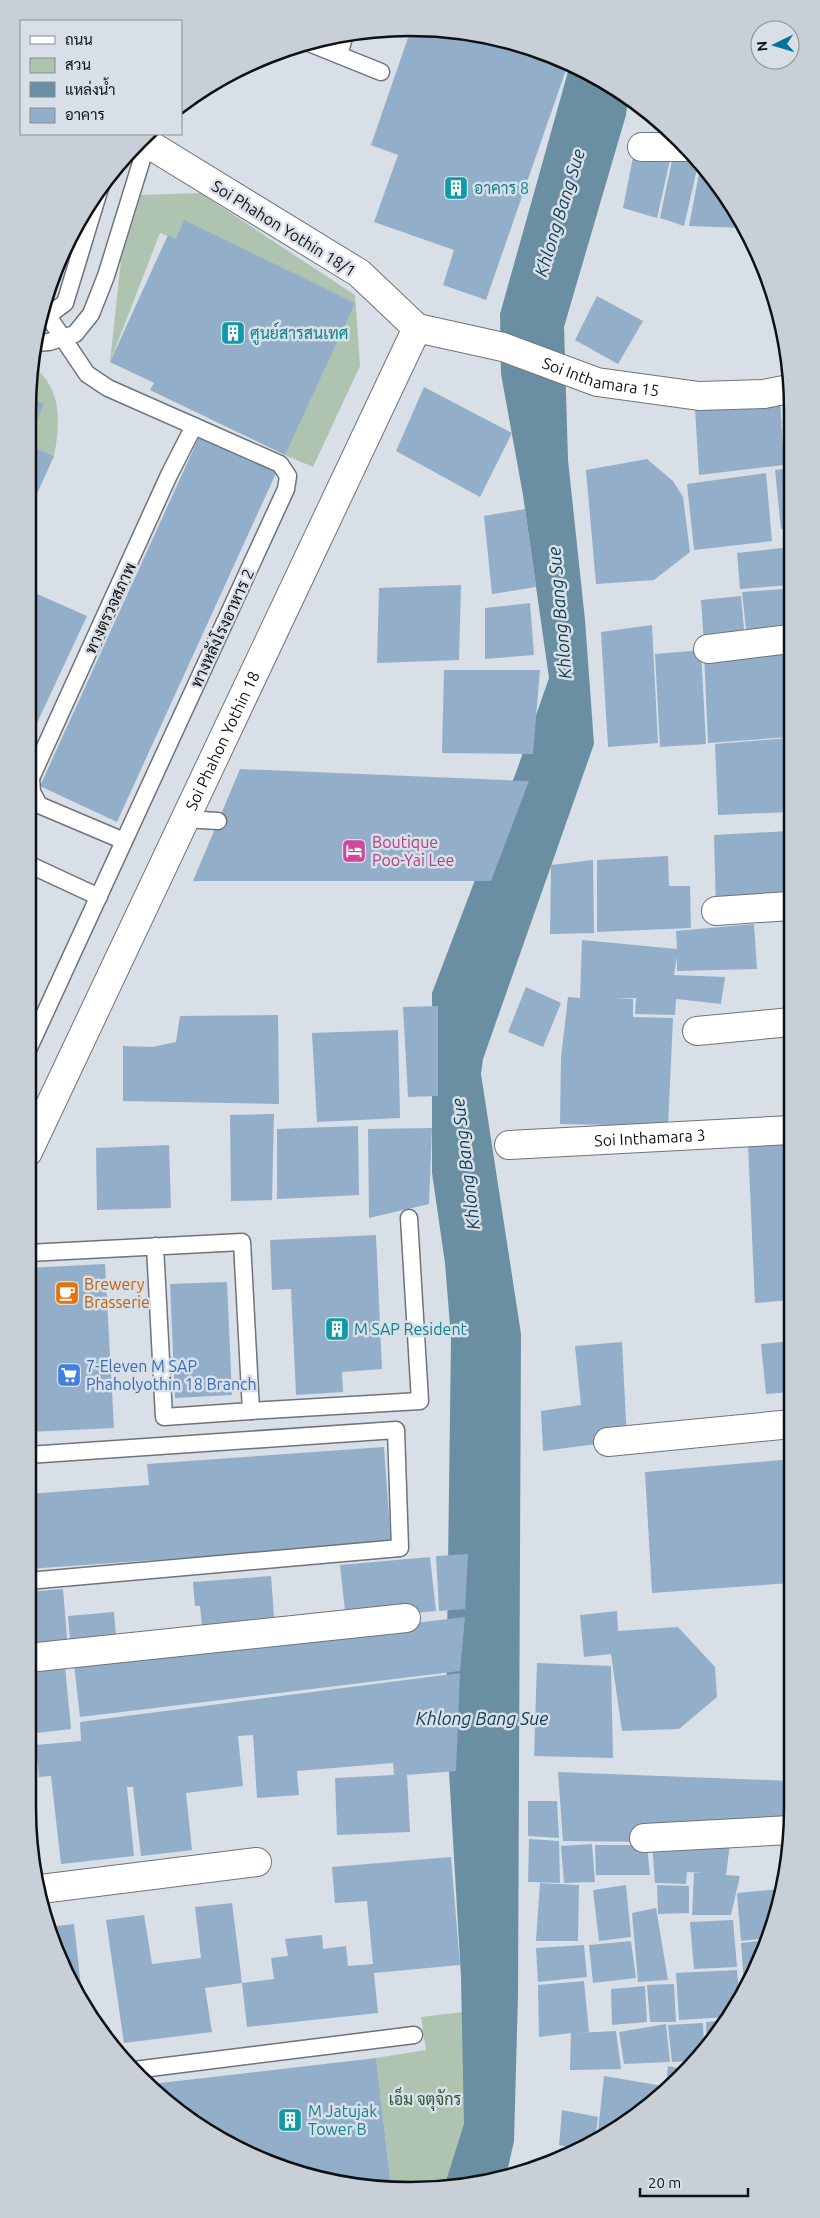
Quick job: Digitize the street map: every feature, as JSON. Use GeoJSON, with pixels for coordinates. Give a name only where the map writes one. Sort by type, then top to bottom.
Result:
{"type":"FeatureCollection","features":[{"type":"Feature","properties":{"kind":"street","name":"Soi Phahon Yothin 18/1"},"geometry":{"type":"LineString","coordinates":[[148,144],[359,273],[417,328]]}},
{"type":"Feature","properties":{"kind":"street"},"geometry":{"type":"LineString","coordinates":[[642,147],[675,147]]}},
{"type":"Feature","properties":{"kind":"street","name":"Soi Inthamara 15"},"geometry":{"type":"LineString","coordinates":[[417,328],[503,347],[597,382],[699,396],[764,394],[783,391]]}},
{"type":"Feature","properties":{"kind":"street","name":"Soi Phahon Yothin 18"},"geometry":{"type":"LineString","coordinates":[[36,1135],[417,328]]}},
{"type":"Feature","properties":{"kind":"street"},"geometry":{"type":"LineString","coordinates":[[708,649],[784,640]]}},
{"type":"Feature","properties":{"kind":"street"},"geometry":{"type":"LineString","coordinates":[[716,911],[784,906]]}},
{"type":"Feature","properties":{"kind":"street"},"geometry":{"type":"LineString","coordinates":[[697,1031],[784,1023]]}},
{"type":"Feature","properties":{"kind":"street","name":"Soi Inthamara 3"},"geometry":{"type":"LineString","coordinates":[[509,1145],[784,1130]]}},
{"type":"Feature","properties":{"kind":"street"},"geometry":{"type":"LineString","coordinates":[[608,1442],[784,1425]]}},
{"type":"Feature","properties":{"kind":"street"},"geometry":{"type":"LineString","coordinates":[[36,1657],[406,1618]]}},
{"type":"Feature","properties":{"kind":"street"},"geometry":{"type":"LineString","coordinates":[[644,1838],[783,1830]]}},
{"type":"Feature","properties":{"kind":"street"},"geometry":{"type":"LineString","coordinates":[[45,1889],[257,1862]]}},
{"type":"Feature","properties":{"kind":"lane"},"geometry":{"type":"LineString","coordinates":[[339,55],[343,42]]}},
{"type":"Feature","properties":{"kind":"lane"},"geometry":{"type":"LineString","coordinates":[[320,47],[381,72]]}},
{"type":"Feature","properties":{"kind":"lane"},"geometry":{"type":"LineString","coordinates":[[42,342],[75,334],[91,314],[106,276],[141,151]]}},
{"type":"Feature","properties":{"kind":"lane"},"geometry":{"type":"LineString","coordinates":[[48,316],[65,303],[93,212]]}},
{"type":"Feature","properties":{"kind":"lane","name":"ทางหลังโรงอาหาร 2"},"geometry":{"type":"LineString","coordinates":[[36,1033],[286,489],[288,476],[280,464],[108,388],[87,374],[62,338],[47,322]]}},
{"type":"Feature","properties":{"kind":"lane","name":"ทางตรวจสภาพ"},"geometry":{"type":"LineString","coordinates":[[36,767],[169,475],[194,426]]}},
{"type":"Feature","properties":{"kind":"lane","name":"ทางตรวจสภาพ"},"geometry":{"type":"LineString","coordinates":[[36,802],[124,841]]}},
{"type":"Feature","properties":{"kind":"lane"},"geometry":{"type":"LineString","coordinates":[[184,819],[218,821]]}},
{"type":"Feature","properties":{"kind":"lane"},"geometry":{"type":"LineString","coordinates":[[36,868],[99,897]]}},
{"type":"Feature","properties":{"kind":"lane"},"geometry":{"type":"LineString","coordinates":[[155,1246],[164,1417],[420,1401],[409,1218]]}},
{"type":"Feature","properties":{"kind":"lane"},"geometry":{"type":"LineString","coordinates":[[36,1253],[242,1242],[251,1411]]}},
{"type":"Feature","properties":{"kind":"lane"},"geometry":{"type":"LineString","coordinates":[[36,1454],[396,1430],[400,1548],[36,1580]]}},
{"type":"Feature","properties":{"kind":"lane"},"geometry":{"type":"LineString","coordinates":[[143,2069],[414,2034]]}},
{"type":"Feature","properties":{"kind":"green space"},"geometry":{"type":"Polygon","coordinates":[[[200,193],[355,295],[360,366],[313,467],[285,455],[346,307],[160,233],[110,362],[121,260],[141,195],[200,193]]]}},
{"type":"Feature","properties":{"kind":"green space"},"geometry":{"type":"Polygon","coordinates":[[[38,372],[50,385],[57,408],[58,420],[54,456],[36,448],[38,372]]]}},
{"type":"Feature","properties":{"kind":"green space","name":"เอ็ม จตุจักร"},"geometry":{"type":"Polygon","coordinates":[[[471,2011],[465,2140],[453,2179],[390,2181],[376,2058],[426,2050],[421,2017],[471,2011]]]}},
{"type":"Feature","properties":{"kind":"water","name":"Khlong Bang Sue"},"geometry":{"type":"Polygon","coordinates":[[[568,72],[597,86],[627,105],[626,115],[564,327],[568,460],[585,620],[594,744],[483,1059],[481,1074],[521,1334],[518,1996],[514,2141],[508,2169],[483,2175],[446,2180],[464,2124],[461,1977],[446,1720],[451,1338],[445,1263],[432,1173],[432,993],[518,767],[549,678],[523,495],[501,374],[500,314],[568,72]]]}},
{"type":"Feature","properties":{"kind":"building","name":"อาคาร 8"},"geometry":{"type":"Polygon","coordinates":[[[409,36],[459,39],[483,43],[530,56],[566,71],[486,300],[443,285],[454,250],[374,222],[398,155],[371,145],[409,36]]]}},
{"type":"Feature","properties":{"kind":"building"},"geometry":{"type":"Polygon","coordinates":[[[636,142],[672,151],[657,218],[623,208],[636,142]]]}},
{"type":"Feature","properties":{"kind":"building"},"geometry":{"type":"Polygon","coordinates":[[[674,151],[680,152],[697,170],[684,226],[660,218],[674,151]]]}},
{"type":"Feature","properties":{"kind":"building"},"geometry":{"type":"Polygon","coordinates":[[[699,173],[721,202],[736,228],[689,226],[699,173]]]}},
{"type":"Feature","properties":{"kind":"building","name":"ศูนย์สารสนเทศ"},"geometry":{"type":"Polygon","coordinates":[[[184,220],[355,303],[285,455],[150,390],[154,383],[110,362],[168,235],[176,239],[184,220]]]}},
{"type":"Feature","properties":{"kind":"building"},"geometry":{"type":"Polygon","coordinates":[[[597,296],[643,321],[618,364],[575,340],[597,296]]]}},
{"type":"Feature","properties":{"kind":"building"},"geometry":{"type":"Polygon","coordinates":[[[424,387],[512,433],[480,497],[396,451],[424,387]]]}},
{"type":"Feature","properties":{"kind":"building"},"geometry":{"type":"Polygon","coordinates":[[[780,399],[784,465],[699,475],[695,408],[780,399]]]}},
{"type":"Feature","properties":{"kind":"building"},"geometry":{"type":"Polygon","coordinates":[[[36,400],[44,404],[36,422],[36,400]]]}},
{"type":"Feature","properties":{"kind":"building"},"geometry":{"type":"Polygon","coordinates":[[[200,435],[277,471],[117,822],[40,786],[200,435]]]}},
{"type":"Feature","properties":{"kind":"building"},"geometry":{"type":"Polygon","coordinates":[[[36,448],[54,456],[36,496],[36,448]]]}},
{"type":"Feature","properties":{"kind":"building"},"geometry":{"type":"Polygon","coordinates":[[[647,459],[673,481],[683,497],[690,552],[654,580],[596,584],[586,470],[647,459]]]}},
{"type":"Feature","properties":{"kind":"building"},"geometry":{"type":"Polygon","coordinates":[[[784,469],[784,529],[781,529],[775,470],[784,469]]]}},
{"type":"Feature","properties":{"kind":"building"},"geometry":{"type":"Polygon","coordinates":[[[766,473],[772,541],[694,550],[687,484],[766,473]]]}},
{"type":"Feature","properties":{"kind":"building"},"geometry":{"type":"Polygon","coordinates":[[[525,509],[536,587],[492,594],[484,516],[525,509]]]}},
{"type":"Feature","properties":{"kind":"building"},"geometry":{"type":"Polygon","coordinates":[[[784,548],[784,585],[740,589],[737,553],[784,548]]]}},
{"type":"Feature","properties":{"kind":"building"},"geometry":{"type":"Polygon","coordinates":[[[461,585],[459,660],[377,663],[379,588],[461,585]]]}},
{"type":"Feature","properties":{"kind":"building"},"geometry":{"type":"Polygon","coordinates":[[[784,589],[784,634],[747,639],[742,592],[784,589]]]}},
{"type":"Feature","properties":{"kind":"building"},"geometry":{"type":"Polygon","coordinates":[[[36,594],[87,616],[36,725],[36,594]]]}},
{"type":"Feature","properties":{"kind":"building"},"geometry":{"type":"Polygon","coordinates":[[[741,596],[745,640],[704,645],[701,600],[741,596]]]}},
{"type":"Feature","properties":{"kind":"building"},"geometry":{"type":"Polygon","coordinates":[[[530,603],[534,655],[485,659],[485,608],[530,603]]]}},
{"type":"Feature","properties":{"kind":"building"},"geometry":{"type":"Polygon","coordinates":[[[652,625],[658,743],[608,747],[601,632],[652,625]]]}},
{"type":"Feature","properties":{"kind":"building"},"geometry":{"type":"Polygon","coordinates":[[[784,646],[784,737],[708,743],[704,651],[784,646]]]}},
{"type":"Feature","properties":{"kind":"building"},"geometry":{"type":"Polygon","coordinates":[[[701,650],[706,744],[660,747],[655,654],[701,650]]]}},
{"type":"Feature","properties":{"kind":"building"},"geometry":{"type":"Polygon","coordinates":[[[444,670],[540,670],[533,754],[442,753],[444,670]]]}},
{"type":"Feature","properties":{"kind":"building"},"geometry":{"type":"Polygon","coordinates":[[[784,738],[784,812],[718,815],[715,744],[784,738]]]}},
{"type":"Feature","properties":{"kind":"building","name":"Boutique Poo-Yai Lee"},"geometry":{"type":"Polygon","coordinates":[[[240,769],[529,781],[491,881],[193,881],[240,769]]]}},
{"type":"Feature","properties":{"kind":"building"},"geometry":{"type":"Polygon","coordinates":[[[784,831],[784,906],[716,911],[714,835],[784,831]]]}},
{"type":"Feature","properties":{"kind":"building"},"geometry":{"type":"Polygon","coordinates":[[[668,856],[669,886],[690,886],[691,928],[597,932],[597,860],[668,856]]]}},
{"type":"Feature","properties":{"kind":"building"},"geometry":{"type":"Polygon","coordinates":[[[593,860],[594,933],[550,934],[551,865],[593,860]]]}},
{"type":"Feature","properties":{"kind":"building"},"geometry":{"type":"Polygon","coordinates":[[[754,924],[757,969],[677,971],[677,957],[674,975],[725,977],[721,1004],[676,999],[675,1015],[635,1014],[636,998],[613,998],[633,999],[633,1017],[673,1018],[668,1126],[560,1124],[561,1058],[568,997],[580,998],[582,940],[677,949],[676,931],[754,924]]]}},
{"type":"Feature","properties":{"kind":"building"},"geometry":{"type":"Polygon","coordinates":[[[526,987],[561,1003],[543,1047],[508,1032],[526,987]]]}},
{"type":"Feature","properties":{"kind":"building"},"geometry":{"type":"Polygon","coordinates":[[[438,1006],[438,1096],[408,1097],[403,1007],[438,1006]]]}},
{"type":"Feature","properties":{"kind":"building"},"geometry":{"type":"Polygon","coordinates":[[[278,1015],[279,1104],[123,1101],[123,1046],[152,1047],[176,1042],[180,1016],[278,1015]]]}},
{"type":"Feature","properties":{"kind":"building"},"geometry":{"type":"Polygon","coordinates":[[[398,1030],[400,1118],[317,1122],[312,1033],[398,1030]]]}},
{"type":"Feature","properties":{"kind":"building"},"geometry":{"type":"Polygon","coordinates":[[[274,1114],[272,1200],[231,1201],[230,1115],[274,1114]]]}},
{"type":"Feature","properties":{"kind":"building"},"geometry":{"type":"Polygon","coordinates":[[[358,1126],[359,1195],[277,1199],[277,1129],[358,1126]]]}},
{"type":"Feature","properties":{"kind":"building"},"geometry":{"type":"Polygon","coordinates":[[[432,1128],[429,1204],[369,1218],[368,1129],[432,1128]]]}},
{"type":"Feature","properties":{"kind":"building"},"geometry":{"type":"Polygon","coordinates":[[[784,1143],[784,1301],[755,1303],[748,1145],[784,1143]]]}},
{"type":"Feature","properties":{"kind":"building"},"geometry":{"type":"Polygon","coordinates":[[[169,1145],[171,1208],[97,1210],[96,1148],[169,1145]]]}},
{"type":"Feature","properties":{"kind":"building","name":"M SAP Resident"},"geometry":{"type":"Polygon","coordinates":[[[376,1235],[382,1369],[342,1372],[343,1392],[296,1395],[291,1289],[272,1290],[270,1240],[376,1235]]]}},
{"type":"Feature","properties":{"kind":"building","name":"7-Eleven M SAP Phaholyothin 18 Branch"},"geometry":{"type":"Polygon","coordinates":[[[105,1264],[114,1428],[36,1432],[36,1268],[105,1264]]]}},
{"type":"Feature","properties":{"kind":"building"},"geometry":{"type":"Polygon","coordinates":[[[227,1282],[232,1395],[175,1398],[170,1284],[227,1282]]]}},
{"type":"Feature","properties":{"kind":"building"},"geometry":{"type":"Polygon","coordinates":[[[622,1342],[627,1440],[543,1451],[541,1411],[581,1405],[575,1346],[622,1342]]]}},
{"type":"Feature","properties":{"kind":"building"},"geometry":{"type":"Polygon","coordinates":[[[784,1342],[784,1393],[766,1394],[761,1344],[784,1342]]]}},
{"type":"Feature","properties":{"kind":"building"},"geometry":{"type":"Polygon","coordinates":[[[384,1447],[391,1543],[36,1568],[36,1493],[149,1485],[147,1464],[384,1447]]]}},
{"type":"Feature","properties":{"kind":"building"},"geometry":{"type":"Polygon","coordinates":[[[784,1460],[784,1584],[652,1593],[645,1472],[784,1460]]]}},
{"type":"Feature","properties":{"kind":"building"},"geometry":{"type":"Polygon","coordinates":[[[468,1554],[465,1609],[439,1611],[436,1556],[468,1554]]]}},
{"type":"Feature","properties":{"kind":"building"},"geometry":{"type":"Polygon","coordinates":[[[430,1557],[436,1611],[346,1620],[340,1565],[430,1557]]]}},
{"type":"Feature","properties":{"kind":"building"},"geometry":{"type":"Polygon","coordinates":[[[271,1576],[275,1628],[203,1635],[200,1606],[195,1606],[193,1582],[271,1576]]]}},
{"type":"Feature","properties":{"kind":"building"},"geometry":{"type":"Polygon","coordinates":[[[63,1589],[68,1650],[36,1654],[36,1591],[63,1589]]]}},
{"type":"Feature","properties":{"kind":"building"},"geometry":{"type":"Polygon","coordinates":[[[617,1611],[618,1631],[678,1627],[715,1667],[717,1697],[679,1729],[622,1731],[611,1654],[584,1657],[580,1615],[617,1611]]]}},
{"type":"Feature","properties":{"kind":"building"},"geometry":{"type":"Polygon","coordinates":[[[114,1612],[117,1646],[71,1650],[68,1616],[114,1612]]]}},
{"type":"Feature","properties":{"kind":"building"},"geometry":{"type":"Polygon","coordinates":[[[465,1617],[460,1671],[80,1717],[74,1664],[465,1617]]]}},
{"type":"Feature","properties":{"kind":"building"},"geometry":{"type":"Polygon","coordinates":[[[537,1663],[611,1666],[613,1758],[534,1756],[537,1663]]]}},
{"type":"Feature","properties":{"kind":"building"},"geometry":{"type":"Polygon","coordinates":[[[65,1666],[71,1729],[36,1733],[36,1670],[65,1666]]]}},
{"type":"Feature","properties":{"kind":"building"},"geometry":{"type":"Polygon","coordinates":[[[460,1673],[456,1771],[407,1775],[410,1832],[337,1835],[335,1778],[394,1775],[393,1763],[297,1771],[299,1795],[257,1798],[253,1735],[238,1736],[243,1786],[186,1793],[192,1850],[141,1856],[133,1787],[127,1787],[134,1856],[61,1864],[51,1776],[39,1777],[36,1745],[81,1741],[80,1722],[460,1673]]]}},
{"type":"Feature","properties":{"kind":"building"},"geometry":{"type":"Polygon","coordinates":[[[558,1772],[784,1781],[782,1843],[730,1843],[726,1875],[740,1876],[731,1915],[692,1915],[694,1873],[703,1873],[687,1872],[686,1884],[655,1883],[652,1843],[661,1842],[563,1841],[558,1772]]]}},
{"type":"Feature","properties":{"kind":"building"},"geometry":{"type":"Polygon","coordinates":[[[528,1801],[557,1801],[559,1838],[528,1836],[528,1801]]]}},
{"type":"Feature","properties":{"kind":"building"},"geometry":{"type":"Polygon","coordinates":[[[529,1839],[559,1841],[560,1883],[528,1882],[529,1839]]]}},
{"type":"Feature","properties":{"kind":"building"},"geometry":{"type":"Polygon","coordinates":[[[592,1844],[595,1882],[564,1883],[561,1846],[592,1844]]]}},
{"type":"Feature","properties":{"kind":"building"},"geometry":{"type":"Polygon","coordinates":[[[595,1845],[647,1845],[650,1875],[596,1875],[595,1845]]]}},
{"type":"Feature","properties":{"kind":"building"},"geometry":{"type":"Polygon","coordinates":[[[451,1857],[460,1965],[374,1973],[378,2013],[247,2027],[242,1983],[274,1979],[271,1958],[288,1956],[285,1939],[322,1935],[323,1949],[346,1946],[348,1966],[373,1964],[367,1901],[335,1903],[332,1867],[451,1857]]]}},
{"type":"Feature","properties":{"kind":"building"},"geometry":{"type":"Polygon","coordinates":[[[540,1883],[579,1885],[578,1941],[536,1941],[540,1883]]]}},
{"type":"Feature","properties":{"kind":"building"},"geometry":{"type":"Polygon","coordinates":[[[626,1885],[631,1937],[599,1941],[593,1890],[626,1885]]]}},
{"type":"Feature","properties":{"kind":"building"},"geometry":{"type":"Polygon","coordinates":[[[657,1885],[689,1886],[689,1913],[658,1914],[657,1885]]]}},
{"type":"Feature","properties":{"kind":"building"},"geometry":{"type":"Polygon","coordinates":[[[775,1890],[760,1939],[741,1941],[737,1893],[775,1890]]]}},
{"type":"Feature","properties":{"kind":"building"},"geometry":{"type":"Polygon","coordinates":[[[232,1903],[242,1983],[205,1988],[212,2032],[124,2043],[106,1920],[144,1915],[152,1964],[201,1958],[195,1907],[232,1903]]]}},
{"type":"Feature","properties":{"kind":"building"},"geometry":{"type":"Polygon","coordinates":[[[656,1908],[668,1980],[638,1982],[632,1913],[656,1908]]]}},
{"type":"Feature","properties":{"kind":"building"},"geometry":{"type":"Polygon","coordinates":[[[733,1920],[737,1967],[694,1969],[690,1922],[733,1920]]]}},
{"type":"Feature","properties":{"kind":"building"},"geometry":{"type":"Polygon","coordinates":[[[74,1924],[81,1984],[65,1951],[55,1926],[74,1924]]]}},
{"type":"Feature","properties":{"kind":"building"},"geometry":{"type":"Polygon","coordinates":[[[631,1941],[636,1978],[593,1983],[589,1945],[631,1941]]]}},
{"type":"Feature","properties":{"kind":"building"},"geometry":{"type":"Polygon","coordinates":[[[759,1941],[743,1976],[741,1943],[759,1941]]]}},
{"type":"Feature","properties":{"kind":"building"},"geometry":{"type":"Polygon","coordinates":[[[584,1945],[587,1977],[538,1982],[536,1948],[584,1945]]]}},
{"type":"Feature","properties":{"kind":"building"},"geometry":{"type":"Polygon","coordinates":[[[737,1970],[739,1986],[720,2017],[679,2020],[676,1973],[737,1970]]]}},
{"type":"Feature","properties":{"kind":"building"},"geometry":{"type":"Polygon","coordinates":[[[584,1981],[589,2032],[576,2033],[616,2031],[621,2069],[570,2070],[571,2033],[539,2037],[538,1985],[584,1981]]]}},
{"type":"Feature","properties":{"kind":"building"},"geometry":{"type":"Polygon","coordinates":[[[674,1984],[676,2022],[650,2022],[647,1985],[674,1984]]]}},
{"type":"Feature","properties":{"kind":"building"},"geometry":{"type":"Polygon","coordinates":[[[645,1986],[647,2022],[612,2025],[611,1989],[645,1986]]]}},
{"type":"Feature","properties":{"kind":"building"},"geometry":{"type":"Polygon","coordinates":[[[718,2021],[707,2036],[706,2022],[718,2021]]]}},
{"type":"Feature","properties":{"kind":"building"},"geometry":{"type":"Polygon","coordinates":[[[703,2023],[704,2040],[684,2061],[672,2062],[668,2025],[703,2023]]]}},
{"type":"Feature","properties":{"kind":"building"},"geometry":{"type":"Polygon","coordinates":[[[666,2024],[670,2062],[624,2064],[619,2032],[666,2024]]]}},
{"type":"Feature","properties":{"kind":"building","name":"M Jatujak Tower B"},"geometry":{"type":"Polygon","coordinates":[[[376,2058],[390,2181],[337,2175],[290,2162],[267,2153],[223,2132],[202,2119],[182,2105],[158,2083],[376,2058]]]}},
{"type":"Feature","properties":{"kind":"building"},"geometry":{"type":"Polygon","coordinates":[[[668,2066],[678,2068],[674,2072],[667,2079],[668,2066]]]}},
{"type":"Feature","properties":{"kind":"building"},"geometry":{"type":"Polygon","coordinates":[[[604,2076],[660,2085],[638,2105],[598,2131],[604,2076]]]}},
{"type":"Feature","properties":{"kind":"building"},"geometry":{"type":"Polygon","coordinates":[[[562,2110],[598,2117],[596,2132],[566,2147],[559,2145],[562,2110]]]}},
{"type":"Feature","properties":{"kind":"place","name":"อาคาร 8"},"geometry":{"type":"Point","coordinates":[456,188]}},
{"type":"Feature","properties":{"kind":"place","name":"ศูนย์สารสนเทศ"},"geometry":{"type":"Point","coordinates":[233,333]}},
{"type":"Feature","properties":{"kind":"place","name":"Boutique Poo-Yai Lee"},"geometry":{"type":"Point","coordinates":[354,851]}},
{"type":"Feature","properties":{"kind":"place","name":"Brewery Brasserie"},"geometry":{"type":"Point","coordinates":[67,1293]}},
{"type":"Feature","properties":{"kind":"place","name":"M SAP Resident"},"geometry":{"type":"Point","coordinates":[337,1329]}},
{"type":"Feature","properties":{"kind":"place","name":"7-Eleven M SAP Phaholyothin 18 Branch"},"geometry":{"type":"Point","coordinates":[69,1375]}},
{"type":"Feature","properties":{"kind":"place","name":"M Jatujak Tower B"},"geometry":{"type":"Point","coordinates":[290,2120]}}]}
